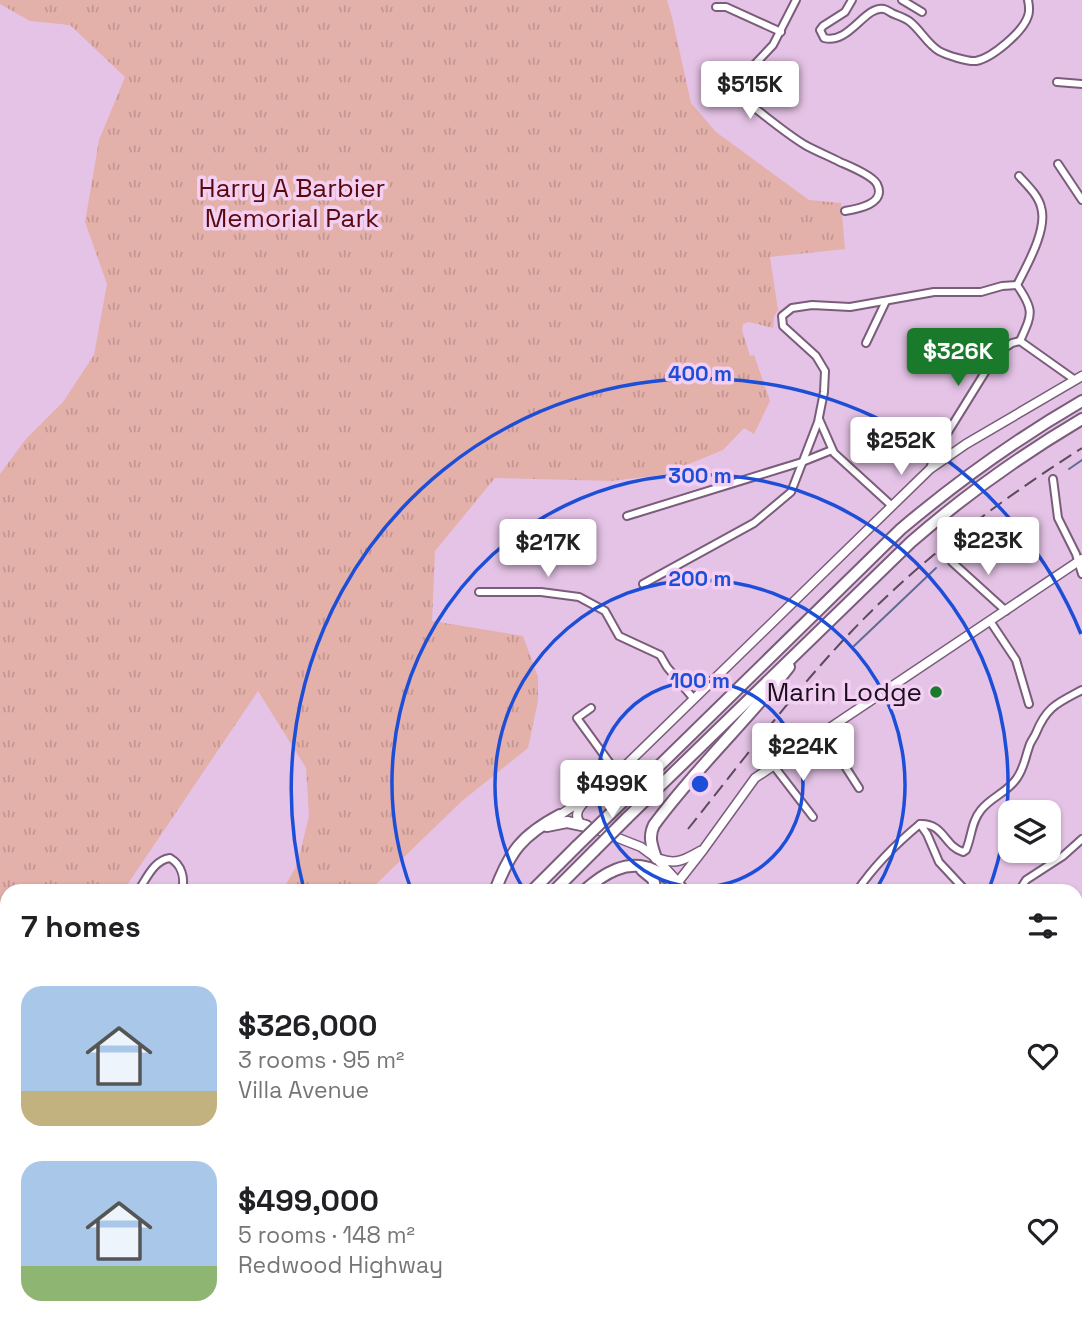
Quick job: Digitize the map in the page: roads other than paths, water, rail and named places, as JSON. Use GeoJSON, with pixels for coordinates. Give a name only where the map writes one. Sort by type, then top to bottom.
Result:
{"type":"FeatureCollection","features":[{"type":"Feature","properties":{"kind":"highway"},"geometry":{"type":"LineString","coordinates":[[539,884],[909,523],[995,456],[1082,401]]}},
{"type":"Feature","properties":{"kind":"highway"},"geometry":{"type":"LineString","coordinates":[[561,884],[889,562],[957,504],[1005,468],[1082,419]]}},
{"type":"Feature","properties":{"kind":"highway"},"geometry":{"type":"LineString","coordinates":[[656,858],[650,838],[656,822],[715,751],[765,698],[814,635]]}},
{"type":"Feature","properties":{"kind":"highway"},"geometry":{"type":"LineString","coordinates":[[498,884],[520,842],[559,815]]}},
{"type":"Feature","properties":{"kind":"highway"},"geometry":{"type":"LineString","coordinates":[[538,828],[567,822],[586,826]]}},
{"type":"Feature","properties":{"kind":"highway"},"geometry":{"type":"LineString","coordinates":[[633,867],[646,872],[655,884]]}},
{"type":"Feature","properties":{"kind":"highway"},"geometry":{"type":"LineString","coordinates":[[593,884],[608,872],[633,867],[652,869],[670,881],[678,882]]}},
{"type":"Feature","properties":{"kind":"street"},"geometry":{"type":"LineString","coordinates":[[796,0],[774,45],[738,82],[737,89],[739,96],[805,144],[872,179],[877,185],[878,193],[874,202],[862,209],[845,211]]}},
{"type":"Feature","properties":{"kind":"street"},"geometry":{"type":"LineString","coordinates":[[852,0],[845,12],[820,30],[824,38],[833,39],[858,24],[873,10],[884,9],[910,21],[940,52],[974,62],[1001,47],[1015,35],[1028,17],[1028,0]]}},
{"type":"Feature","properties":{"kind":"street"},"geometry":{"type":"LineString","coordinates":[[902,0],[922,12]]}},
{"type":"Feature","properties":{"kind":"street"},"geometry":{"type":"LineString","coordinates":[[716,7],[726,7],[781,32]]}},
{"type":"Feature","properties":{"kind":"street"},"geometry":{"type":"LineString","coordinates":[[1057,82],[1082,84]]}},
{"type":"Feature","properties":{"kind":"street"},"geometry":{"type":"LineString","coordinates":[[1058,164],[1082,200]]}},
{"type":"Feature","properties":{"kind":"street"},"geometry":{"type":"LineString","coordinates":[[1017,285],[1041,230],[1042,208],[1034,192],[1019,176]]}},
{"type":"Feature","properties":{"kind":"street"},"geometry":{"type":"LineString","coordinates":[[643,584],[754,523],[791,492],[819,419],[825,371],[816,356],[783,326],[782,316],[792,307],[850,307],[934,292],[981,292],[1017,285]]}},
{"type":"Feature","properties":{"kind":"street"},"geometry":{"type":"LineString","coordinates":[[1017,285],[1028,300],[1030,320],[1020,341]]}},
{"type":"Feature","properties":{"kind":"street"},"geometry":{"type":"LineString","coordinates":[[866,343],[886,301]]}},
{"type":"Feature","properties":{"kind":"street"},"geometry":{"type":"LineString","coordinates":[[559,815],[617,773],[930,470],[966,444],[1079,378],[1020,341],[1012,343],[997,353],[935,453],[930,470]]}},
{"type":"Feature","properties":{"kind":"street"},"geometry":{"type":"LineString","coordinates":[[819,419],[834,453],[892,506]]}},
{"type":"Feature","properties":{"kind":"street"},"geometry":{"type":"LineString","coordinates":[[627,516],[802,462],[832,450]]}},
{"type":"Feature","properties":{"kind":"street"},"geometry":{"type":"LineString","coordinates":[[1053,479],[1060,524],[1080,561],[1082,574]]}},
{"type":"Feature","properties":{"kind":"street"},"geometry":{"type":"LineString","coordinates":[[676,884],[755,778],[1080,561]]}},
{"type":"Feature","properties":{"kind":"street"},"geometry":{"type":"LineString","coordinates":[[952,562],[1006,611]]}},
{"type":"Feature","properties":{"kind":"street"},"geometry":{"type":"LineString","coordinates":[[479,592],[541,592],[579,597],[605,611],[619,636],[660,654],[667,667],[693,698]]}},
{"type":"Feature","properties":{"kind":"street"},"geometry":{"type":"LineString","coordinates":[[990,621],[1016,660],[1029,704]]}},
{"type":"Feature","properties":{"kind":"street"},"geometry":{"type":"LineString","coordinates":[[863,884],[881,861],[920,824],[937,828],[958,851],[966,850],[974,821],[981,809],[1008,789],[1021,772],[1029,746],[1046,712],[1082,690]]}},
{"type":"Feature","properties":{"kind":"street"},"geometry":{"type":"LineString","coordinates":[[592,708],[577,718],[617,773]]}},
{"type":"Feature","properties":{"kind":"street"},"geometry":{"type":"LineString","coordinates":[[823,732],[859,788]]}},
{"type":"Feature","properties":{"kind":"street"},"geometry":{"type":"LineString","coordinates":[[773,765],[813,817]]}},
{"type":"Feature","properties":{"kind":"street"},"geometry":{"type":"LineString","coordinates":[[590,795],[577,816],[578,821],[586,826],[632,842],[667,862],[677,862],[703,850]]}},
{"type":"Feature","properties":{"kind":"street"},"geometry":{"type":"LineString","coordinates":[[920,824],[939,862],[959,884]]}},
{"type":"Feature","properties":{"kind":"street"},"geometry":{"type":"LineString","coordinates":[[1023,884],[1082,839]]}},
{"type":"Feature","properties":{"kind":"street"},"geometry":{"type":"LineString","coordinates":[[143,884],[156,864],[162,859],[170,858],[179,865],[184,884]]}},
{"type":"Feature","properties":{"kind":"street"},"geometry":{"type":"LineString","coordinates":[[656,858],[678,882]]}},
{"type":"Feature","properties":{"kind":"waterway"},"geometry":{"type":"LineString","coordinates":[[1069,469],[1082,460]]}},
{"type":"Feature","properties":{"kind":"waterway"},"geometry":{"type":"LineString","coordinates":[[854,646],[936,568]]}},
{"type":"Feature","properties":{"kind":"railway"},"geometry":{"type":"LineString","coordinates":[[688,829],[808,680],[876,607],[960,533],[1082,448]]}},
{"type":"Feature","properties":{"kind":"place","name":"Marin Lodge"},"geometry":{"type":"Point","coordinates":[936,692]}},
{"type":"Feature","properties":{"kind":"park label","name":"Harry A Barbier Memorial Park"},"geometry":{"type":"Point","coordinates":[292,203]}}]}
